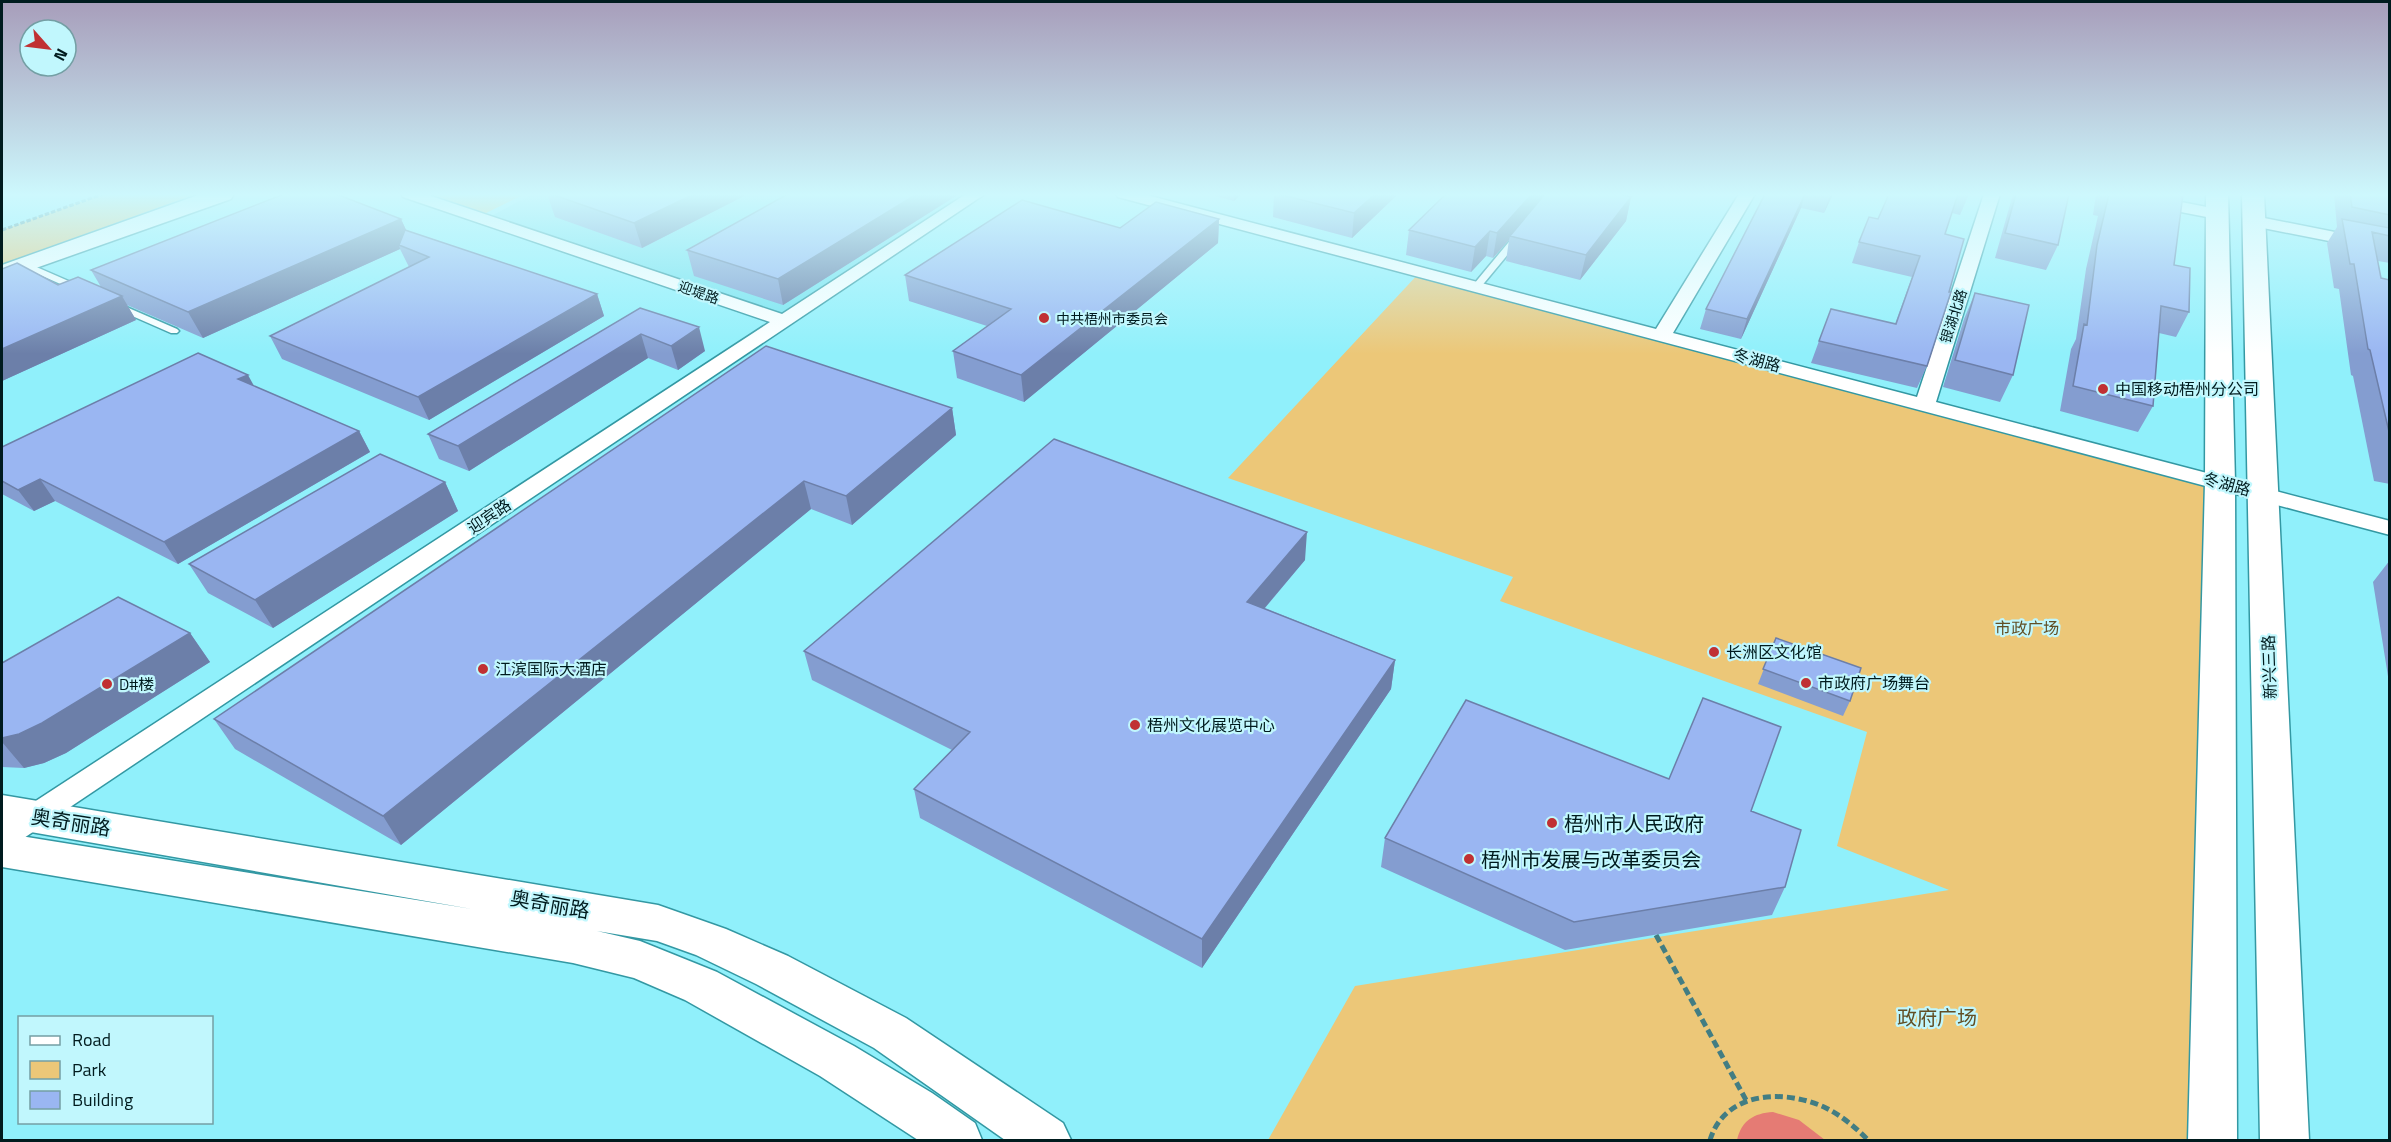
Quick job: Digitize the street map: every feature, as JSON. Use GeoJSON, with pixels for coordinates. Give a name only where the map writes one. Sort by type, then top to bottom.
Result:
{"type":"FeatureCollection","features":[{"type":"Feature","properties":{"kind":"main road"},"geometry":{"type":"LineString","coordinates":[[2,273],[13,265],[59,247]]}},
{"type":"Feature","properties":{"kind":"main road"},"geometry":{"type":"LineString","coordinates":[[13,265],[65,247]]}},
{"type":"Feature","properties":{"kind":"main road"},"geometry":{"type":"LineString","coordinates":[[2213,1140],[2220,482],[2217,247]]}},
{"type":"Feature","properties":{"kind":"main road","name":"新兴三路"},"geometry":{"type":"LineString","coordinates":[[2254,247],[2287,1139]]}},
{"type":"Feature","properties":{"kind":"main road","name":"奥奇丽路"},"geometry":{"type":"LineString","coordinates":[[19,813],[658,923],[711,942],[772,970],[890,1033],[1046,1140]]}},
{"type":"Feature","properties":{"kind":"main road","name":"奥奇丽路"},"geometry":{"type":"LineString","coordinates":[[2,850],[573,944],[639,960],[701,986],[837,1060],[915,1109],[958,1140]]}},
{"type":"Feature","properties":{"kind":"street","name":"迎堤路"},"geometry":{"type":"LineString","coordinates":[[567,247],[785,321]]}},
{"type":"Feature","properties":{"kind":"street","name":"迎宾路"},"geometry":{"type":"LineString","coordinates":[[2,838],[19,813],[896,247]]}},
{"type":"Feature","properties":{"kind":"street","name":"冬湖路"},"geometry":{"type":"LineString","coordinates":[[1328,247],[2390,528]]}},
{"type":"Feature","properties":{"kind":"street"},"geometry":{"type":"LineString","coordinates":[[1662,335],[1715,247]]}},
{"type":"Feature","properties":{"kind":"street","name":"银湖北路"},"geometry":{"type":"LineString","coordinates":[[1925,404],[1975,247]]}},
{"type":"Feature","properties":{"kind":"lane"},"geometry":{"type":"LineString","coordinates":[[1477,286],[1509,247]]}},
{"type":"Feature","properties":{"kind":"lane"},"geometry":{"type":"LineString","coordinates":[[13,265],[88,294]]}},
{"type":"Feature","properties":{"kind":"lane"},"geometry":{"type":"LineString","coordinates":[[110,303],[174,332]]}},
{"type":"Feature","properties":{"kind":"path"},"geometry":{"type":"LineString","coordinates":[[1656,935],[1746,1100]]}},
{"type":"Feature","properties":{"kind":"path"},"geometry":{"type":"LineString","coordinates":[[1710,1140],[1711,1134],[1725,1113],[1746,1100],[1773,1095],[1804,1100],[1835,1113],[1868,1140]]}},
{"type":"Feature","properties":{"kind":"shaded area"},"geometry":{"type":"Polygon","coordinates":[[[565,247],[896,247],[785,321],[565,247]]]}},
{"type":"Feature","properties":{"kind":"shaded area"},"geometry":{"type":"Polygon","coordinates":[[[1773,1112],[1799,1120],[1825,1140],[1737,1140],[1749,1119],[1773,1112]]]}},
{"type":"Feature","properties":{"kind":"green space"},"geometry":{"type":"Polygon","coordinates":[[[2,247],[48,247],[2,264],[2,247]]]}},
{"type":"Feature","properties":{"kind":"green space","name":"市政广场"},"geometry":{"type":"Polygon","coordinates":[[[1421,271],[2220,482],[2213,1140],[1268,1140],[1355,986],[1949,890],[1837,846],[1867,732],[1500,601],[1513,577],[1228,478],[1421,271]]]}},
{"type":"Feature","properties":{"kind":"building"},"geometry":{"type":"Polygon","coordinates":[[[149,247],[336,247],[188,312],[91,270],[149,247]]]}},
{"type":"Feature","properties":{"kind":"building"},"geometry":{"type":"Polygon","coordinates":[[[405,247],[457,247],[597,294],[418,397],[270,336],[429,257],[405,247]]]}},
{"type":"Feature","properties":{"kind":"building"},"geometry":{"type":"Polygon","coordinates":[[[692,247],[830,247],[778,279],[687,250],[692,247]]]}},
{"type":"Feature","properties":{"kind":"building"},"geometry":{"type":"Polygon","coordinates":[[[948,247],[1183,247],[1021,375],[953,351],[1011,309],[905,275],[948,247]]]}},
{"type":"Feature","properties":{"kind":"building"},"geometry":{"type":"Polygon","coordinates":[[[1555,247],[1592,247],[1586,255],[1555,247]]]}},
{"type":"Feature","properties":{"kind":"building"},"geometry":{"type":"Polygon","coordinates":[[[1738,247],[1780,247],[1747,319],[1706,309],[1738,247]]]}},
{"type":"Feature","properties":{"kind":"building"},"geometry":{"type":"Polygon","coordinates":[[[1882,247],[1962,247],[1949,292],[1951,292],[1927,366],[1819,341],[1831,309],[1896,324],[1920,256],[1882,247]]]}},
{"type":"Feature","properties":{"kind":"building"},"geometry":{"type":"Polygon","coordinates":[[[2097,247],[2176,247],[2174,265],[2190,268],[2189,312],[2161,306],[2153,406],[2073,386],[2084,324],[2087,325],[2097,247]]]}},
{"type":"Feature","properties":{"kind":"building"},"geometry":{"type":"Polygon","coordinates":[[[2347,247],[2375,247],[2381,278],[2390,280],[2390,436],[2368,349],[2354,264],[2350,264],[2347,247]]]}},
{"type":"Feature","properties":{"kind":"building"},"geometry":{"type":"Polygon","coordinates":[[[17,263],[58,285],[78,277],[122,296],[2,349],[2,269],[17,263]]]}},
{"type":"Feature","properties":{"kind":"building"},"geometry":{"type":"Polygon","coordinates":[[[1975,293],[2029,305],[2013,375],[1955,360],[1975,293]]]}},
{"type":"Feature","properties":{"kind":"building"},"geometry":{"type":"Polygon","coordinates":[[[640,308],[699,327],[671,346],[641,334],[458,446],[428,434],[640,308]]]}},
{"type":"Feature","properties":{"kind":"building","name":"江滨国际大酒店"},"geometry":{"type":"Polygon","coordinates":[[[766,346],[952,408],[846,496],[804,481],[383,816],[214,719],[766,346]]]}},
{"type":"Feature","properties":{"kind":"building"},"geometry":{"type":"Polygon","coordinates":[[[198,353],[248,375],[238,379],[359,431],[164,542],[40,479],[18,490],[2,481],[2,447],[198,353]]]}},
{"type":"Feature","properties":{"kind":"building","name":"梧州文化展览中心"},"geometry":{"type":"Polygon","coordinates":[[[1054,439],[1307,532],[1247,602],[1395,660],[1202,939],[914,789],[970,732],[804,651],[1054,439]]]}},
{"type":"Feature","properties":{"kind":"building"},"geometry":{"type":"Polygon","coordinates":[[[380,454],[445,482],[255,600],[189,564],[380,454]]]}},
{"type":"Feature","properties":{"kind":"building"},"geometry":{"type":"Polygon","coordinates":[[[118,597],[190,633],[42,723],[19,734],[2,738],[2,663],[118,597]]]}},
{"type":"Feature","properties":{"kind":"building"},"geometry":{"type":"Polygon","coordinates":[[[1776,638],[1861,668],[1850,701],[1763,669],[1776,638]]]}},
{"type":"Feature","properties":{"kind":"building","name":"梧州市人民政府"},"geometry":{"type":"Polygon","coordinates":[[[1703,698],[1781,727],[1751,811],[1801,830],[1785,887],[1574,922],[1385,838],[1466,700],[1669,779],[1703,698]]]}},
{"type":"Feature","properties":{"kind":"place","name":"中共梧州市委员会"},"geometry":{"type":"Point","coordinates":[1044,318]}},
{"type":"Feature","properties":{"kind":"place","name":"中国移动梧州分公司"},"geometry":{"type":"Point","coordinates":[2103,389]}},
{"type":"Feature","properties":{"kind":"place","name":"长洲区文化馆"},"geometry":{"type":"Point","coordinates":[1714,652]}},
{"type":"Feature","properties":{"kind":"place","name":"江滨国际大酒店"},"geometry":{"type":"Point","coordinates":[483,669]}},
{"type":"Feature","properties":{"kind":"place","name":"市政府广场舞台"},"geometry":{"type":"Point","coordinates":[1806,683]}},
{"type":"Feature","properties":{"kind":"place","name":"D#楼"},"geometry":{"type":"Point","coordinates":[107,684]}},
{"type":"Feature","properties":{"kind":"place","name":"梧州文化展览中心"},"geometry":{"type":"Point","coordinates":[1135,725]}},
{"type":"Feature","properties":{"kind":"place","name":"梧州市人民政府"},"geometry":{"type":"Point","coordinates":[1552,823]}},
{"type":"Feature","properties":{"kind":"place","name":"梧州市发展与改革委员会"},"geometry":{"type":"Point","coordinates":[1469,859]}},
{"type":"Feature","properties":{"kind":"park label","name":"政府广场"},"geometry":{"type":"Point","coordinates":[1937,1017]}}]}
